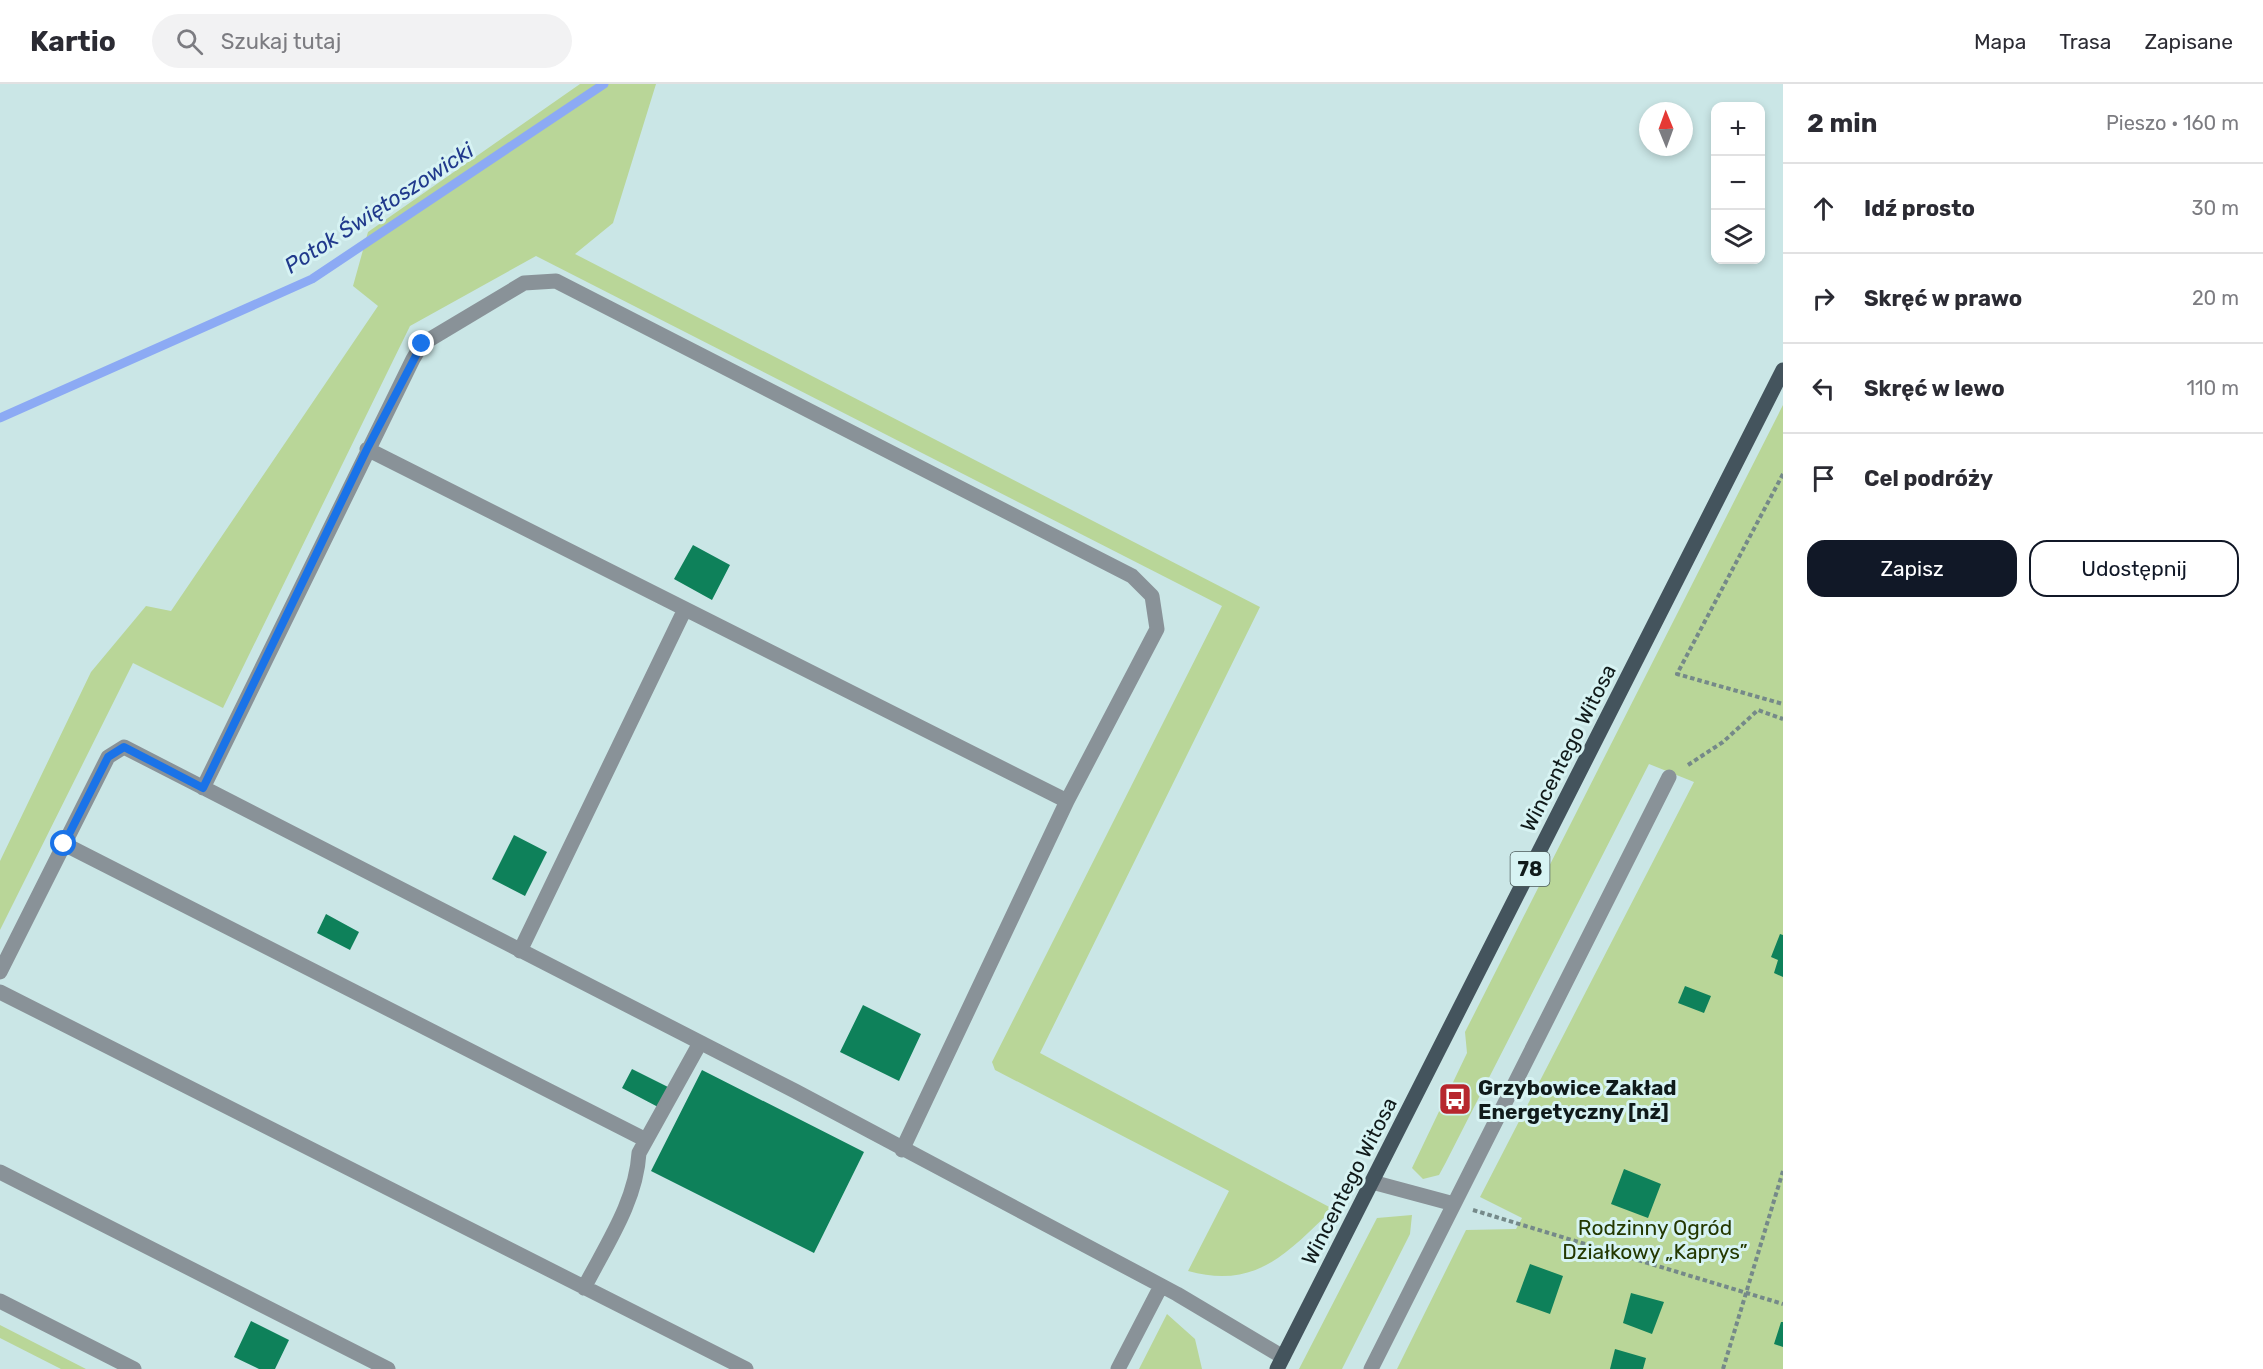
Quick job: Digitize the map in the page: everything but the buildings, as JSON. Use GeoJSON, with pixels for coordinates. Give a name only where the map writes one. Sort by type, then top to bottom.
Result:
{"type":"FeatureCollection","features":[{"type":"Feature","properties":{"kind":"main road","name":"Wincentego Witosa"},"geometry":{"type":"LineString","coordinates":[[1280,1363],[1783,370]]}},
{"type":"Feature","properties":{"kind":"lane"},"geometry":{"type":"LineString","coordinates":[[203,788],[367,449],[422,344],[524,283],[556,281],[1132,576],[1152,596],[1157,629],[1067,801],[902,1150]]}},
{"type":"Feature","properties":{"kind":"lane"},"geometry":{"type":"LineString","coordinates":[[367,449],[1067,801]]}},
{"type":"Feature","properties":{"kind":"lane"},"geometry":{"type":"LineString","coordinates":[[520,951],[685,609]]}},
{"type":"Feature","properties":{"kind":"lane"},"geometry":{"type":"LineString","coordinates":[[0,972],[108,757],[124,747],[700,1043],[1161,1286],[1280,1363]]}},
{"type":"Feature","properties":{"kind":"lane"},"geometry":{"type":"LineString","coordinates":[[1371,1369],[1669,777]]}},
{"type":"Feature","properties":{"kind":"lane"},"geometry":{"type":"LineString","coordinates":[[64,844],[646,1140]]}},
{"type":"Feature","properties":{"kind":"lane"},"geometry":{"type":"LineString","coordinates":[[0,992],[746,1369]]}},
{"type":"Feature","properties":{"kind":"lane"},"geometry":{"type":"LineString","coordinates":[[584,1288],[628,1202],[638,1171],[639,1154],[700,1043]]}},
{"type":"Feature","properties":{"kind":"lane"},"geometry":{"type":"LineString","coordinates":[[0,1172],[388,1369]]}},
{"type":"Feature","properties":{"kind":"lane"},"geometry":{"type":"LineString","coordinates":[[1372,1182],[1454,1204]]}},
{"type":"Feature","properties":{"kind":"lane"},"geometry":{"type":"LineString","coordinates":[[1118,1369],[1161,1286]]}},
{"type":"Feature","properties":{"kind":"lane"},"geometry":{"type":"LineString","coordinates":[[0,1301],[134,1369]]}},
{"type":"Feature","properties":{"kind":"path"},"geometry":{"type":"LineString","coordinates":[[1783,474],[1677,674],[1783,704]]}},
{"type":"Feature","properties":{"kind":"path"},"geometry":{"type":"LineString","coordinates":[[1669,777],[1723,742],[1758,710],[1783,719]]}},
{"type":"Feature","properties":{"kind":"path"},"geometry":{"type":"LineString","coordinates":[[1723,1369],[1744,1293],[1783,1171]]}},
{"type":"Feature","properties":{"kind":"path"},"geometry":{"type":"LineString","coordinates":[[1454,1204],[1783,1304]]}},
{"type":"Feature","properties":{"kind":"green space"},"geometry":{"type":"Polygon","coordinates":[[[580,84],[656,84],[613,223],[575,254],[1260,607],[1040,1053],[1333,1209],[1285,1253],[1269,1264],[1233,1276],[1212,1276],[1188,1271],[1229,1191],[995,1070],[992,1062],[1222,606],[536,256],[410,326],[223,708],[133,663],[0,930],[0,861],[91,672],[146,606],[171,611],[378,306],[353,286],[368,232],[580,84]]]}},
{"type":"Feature","properties":{"kind":"green space","name":"Rodzinny Ogród Działkowy „Kaprys”"},"geometry":{"type":"Polygon","coordinates":[[[1783,405],[1783,1369],[1397,1369],[1466,1230],[1516,1229],[1522,1218],[1480,1197],[1694,782],[1649,764],[1445,1164],[1439,1175],[1423,1179],[1412,1168],[1467,1053],[1465,1032],[1783,405]]]}},
{"type":"Feature","properties":{"kind":"green space"},"geometry":{"type":"Polygon","coordinates":[[[1412,1215],[1410,1234],[1342,1369],[1299,1369],[1377,1218],[1412,1215]]]}},
{"type":"Feature","properties":{"kind":"green space"},"geometry":{"type":"Polygon","coordinates":[[[1167,1314],[1195,1339],[1202,1369],[1139,1369],[1167,1314]]]}},
{"type":"Feature","properties":{"kind":"green space"},"geometry":{"type":"Polygon","coordinates":[[[0,1325],[86,1369],[61,1369],[0,1338],[0,1325]]]}},
{"type":"Feature","properties":{"kind":"waterway","name":"Potok Świętoszowicki"},"geometry":{"type":"LineString","coordinates":[[0,418],[312,279],[604,84]]}},
{"type":"Feature","properties":{"kind":"place","name":"Grzybowice Zakład Energetyczny [nż]"},"geometry":{"type":"Point","coordinates":[1455,1099]}},
{"type":"Feature","properties":{"kind":"route"},"geometry":{"type":"LineString","coordinates":[[64,844],[108,757],[124,747],[203,788],[367,449],[422,344]]}}]}
